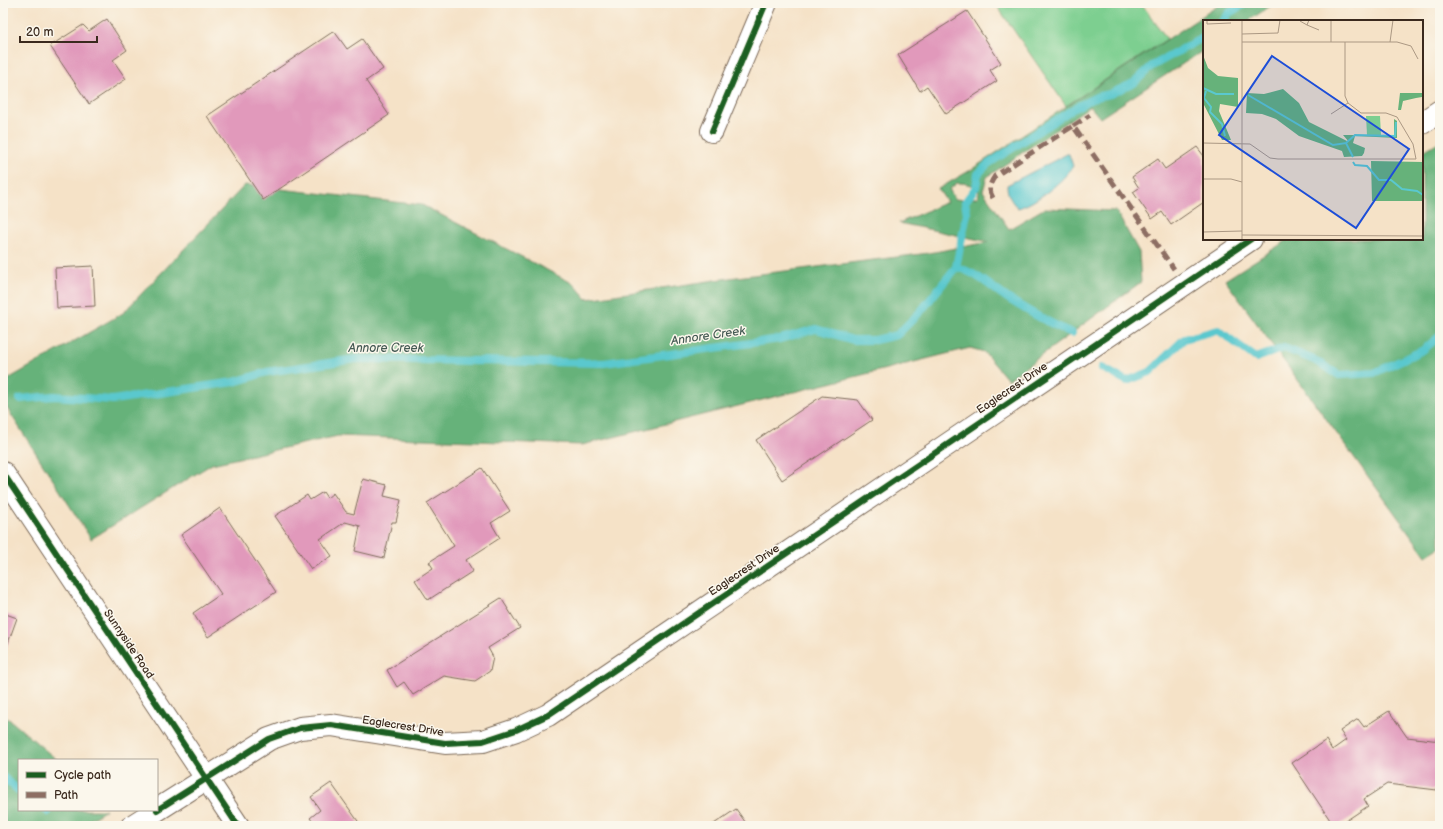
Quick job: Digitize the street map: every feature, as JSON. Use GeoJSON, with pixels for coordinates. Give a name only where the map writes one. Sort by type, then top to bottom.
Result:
{"type":"FeatureCollection","features":[{"type":"Feature","properties":{"kind":"street"},"geometry":{"type":"LineString","coordinates":[[712,131],[766,3]]}},
{"type":"Feature","properties":{"kind":"street"},"geometry":{"type":"LineString","coordinates":[[1423,122],[1440,111]]}},
{"type":"Feature","properties":{"kind":"street","name":"Eaglecrest Drive"},"geometry":{"type":"LineString","coordinates":[[158,809],[269,739],[300,728],[331,724],[445,743],[483,741],[516,730],[548,715],[1250,240]]}},
{"type":"Feature","properties":{"kind":"street","name":"Sunnyside Road"},"geometry":{"type":"LineString","coordinates":[[3,473],[238,826]]}},
{"type":"Feature","properties":{"kind":"street","name":"Eaglecrest Drive"},"geometry":{"type":"LineString","coordinates":[[132,826],[155,811]]}},
{"type":"Feature","properties":{"kind":"green space"},"geometry":{"type":"Polygon","coordinates":[[[995,3],[1141,3],[1167,39],[1066,106],[995,3]]]}},
{"type":"Feature","properties":{"kind":"green space"},"geometry":{"type":"Polygon","coordinates":[[[1222,3],[1275,3],[1250,20],[1203,20],[1203,51],[1100,118],[1090,106],[987,177],[983,191],[1009,229],[1045,208],[1116,211],[1139,252],[1141,282],[1008,380],[984,352],[970,348],[582,445],[338,436],[212,464],[91,539],[3,402],[3,382],[123,313],[245,185],[422,205],[574,284],[587,299],[729,278],[929,253],[989,242],[899,223],[947,202],[938,189],[969,171],[1222,3]],[[957,183],[951,188],[950,191],[955,199],[966,200],[978,197],[979,191],[969,184],[957,183]]]}},
{"type":"Feature","properties":{"kind":"green space"},"geometry":{"type":"Polygon","coordinates":[[[1440,141],[1440,547],[1426,556],[1225,280],[1287,240],[1423,240],[1423,151],[1440,141]]]}},
{"type":"Feature","properties":{"kind":"green space"},"geometry":{"type":"Polygon","coordinates":[[[3,716],[10,720],[56,759],[18,759],[18,811],[104,811],[80,826],[8,826],[3,823],[3,716]]]}},
{"type":"Feature","properties":{"kind":"water"},"geometry":{"type":"Polygon","coordinates":[[[1069,154],[1073,166],[1069,172],[1049,191],[1018,208],[1011,200],[1007,185],[1069,154]]]}},
{"type":"Feature","properties":{"kind":"building"},"geometry":{"type":"Polygon","coordinates":[[[967,11],[1001,63],[990,70],[997,81],[946,114],[927,86],[920,91],[898,55],[967,11]]]}},
{"type":"Feature","properties":{"kind":"building"},"geometry":{"type":"Polygon","coordinates":[[[107,19],[127,50],[113,60],[126,79],[89,104],[50,46],[83,25],[89,31],[107,19]]]}},
{"type":"Feature","properties":{"kind":"building"},"geometry":{"type":"Polygon","coordinates":[[[334,31],[347,49],[362,39],[383,69],[366,81],[389,115],[263,200],[207,116],[334,31]]]}},
{"type":"Feature","properties":{"kind":"building"},"geometry":{"type":"Polygon","coordinates":[[[1197,147],[1203,155],[1203,203],[1171,225],[1162,212],[1152,219],[1133,192],[1139,188],[1132,177],[1158,159],[1165,169],[1197,147]]]}},
{"type":"Feature","properties":{"kind":"building"},"geometry":{"type":"Polygon","coordinates":[[[93,266],[95,306],[57,308],[55,268],[93,266]]]}},
{"type":"Feature","properties":{"kind":"building"},"geometry":{"type":"Polygon","coordinates":[[[822,396],[858,400],[872,420],[782,480],[756,440],[822,396]]]}},
{"type":"Feature","properties":{"kind":"building"},"geometry":{"type":"Polygon","coordinates":[[[482,468],[510,511],[491,523],[500,538],[466,560],[473,571],[428,600],[415,580],[433,568],[429,562],[454,546],[427,503],[482,468]]]}},
{"type":"Feature","properties":{"kind":"building"},"geometry":{"type":"Polygon","coordinates":[[[363,479],[387,485],[384,496],[401,500],[396,522],[392,522],[384,558],[355,551],[360,526],[345,522],[320,539],[332,556],[311,569],[275,516],[307,495],[310,500],[323,492],[327,498],[333,493],[346,512],[354,514],[363,479]]]}},
{"type":"Feature","properties":{"kind":"building"},"geometry":{"type":"Polygon","coordinates":[[[220,508],[276,592],[208,637],[193,613],[221,594],[181,535],[220,508]]]}},
{"type":"Feature","properties":{"kind":"building"},"geometry":{"type":"Polygon","coordinates":[[[501,598],[520,628],[488,648],[493,657],[490,671],[475,681],[444,676],[413,695],[404,682],[397,687],[387,670],[501,598]]]}},
{"type":"Feature","properties":{"kind":"building"},"geometry":{"type":"Polygon","coordinates":[[[3,613],[17,618],[3,657],[3,613]]]}},
{"type":"Feature","properties":{"kind":"building"},"geometry":{"type":"Polygon","coordinates":[[[1389,711],[1407,737],[1440,741],[1437,790],[1387,784],[1364,799],[1368,806],[1338,826],[1334,826],[1292,763],[1326,740],[1332,750],[1346,740],[1340,731],[1358,719],[1364,727],[1389,711]]]}},
{"type":"Feature","properties":{"kind":"building"},"geometry":{"type":"Polygon","coordinates":[[[331,783],[360,824],[358,826],[332,826],[331,824],[328,826],[316,826],[310,818],[320,810],[311,797],[331,783]]]}},
{"type":"Feature","properties":{"kind":"building"},"geometry":{"type":"Polygon","coordinates":[[[736,809],[748,826],[711,826],[736,809]]]}},
{"type":"Feature","properties":{"kind":"waterway"},"geometry":{"type":"LineString","coordinates":[[1224,20],[1229,13],[1246,3]]}},
{"type":"Feature","properties":{"kind":"waterway"},"geometry":{"type":"LineString","coordinates":[[956,267],[967,213],[965,202],[976,187],[978,174],[988,164],[1076,107],[1096,97],[1110,94],[1134,83],[1152,66],[1203,38]]}},
{"type":"Feature","properties":{"kind":"waterway","name":"Annore Creek"},"geometry":{"type":"LineString","coordinates":[[20,399],[54,396],[113,400],[234,382],[267,372],[356,359],[604,363],[780,339],[816,329],[853,340],[875,340],[897,335],[921,311],[956,267],[978,277],[1012,301],[1034,314],[1072,333]]}},
{"type":"Feature","properties":{"kind":"waterway","name":"Annore Creek"},"geometry":{"type":"LineString","coordinates":[[1102,368],[1127,381],[1150,372],[1184,339],[1218,330],[1256,358],[1284,348],[1314,360],[1339,375],[1374,373],[1423,350],[1440,336]]}},
{"type":"Feature","properties":{"kind":"waterway"},"geometry":{"type":"LineString","coordinates":[[3,777],[18,790]]}},
{"type":"Feature","properties":{"kind":"marked path"},"geometry":{"type":"LineString","coordinates":[[1073,126],[1090,115]]}},
{"type":"Feature","properties":{"kind":"marked path"},"geometry":{"type":"LineString","coordinates":[[993,198],[990,192],[990,187],[995,176],[1073,126],[1174,269]]}},
{"type":"Feature","properties":{"kind":"cycle path"},"geometry":{"type":"LineString","coordinates":[[712,131],[766,3]]}},
{"type":"Feature","properties":{"kind":"cycle path"},"geometry":{"type":"LineString","coordinates":[[158,809],[269,739],[300,728],[331,725],[445,743],[483,741],[516,730],[548,715],[1250,240]]}},
{"type":"Feature","properties":{"kind":"cycle path"},"geometry":{"type":"LineString","coordinates":[[3,473],[238,826]]}}]}
